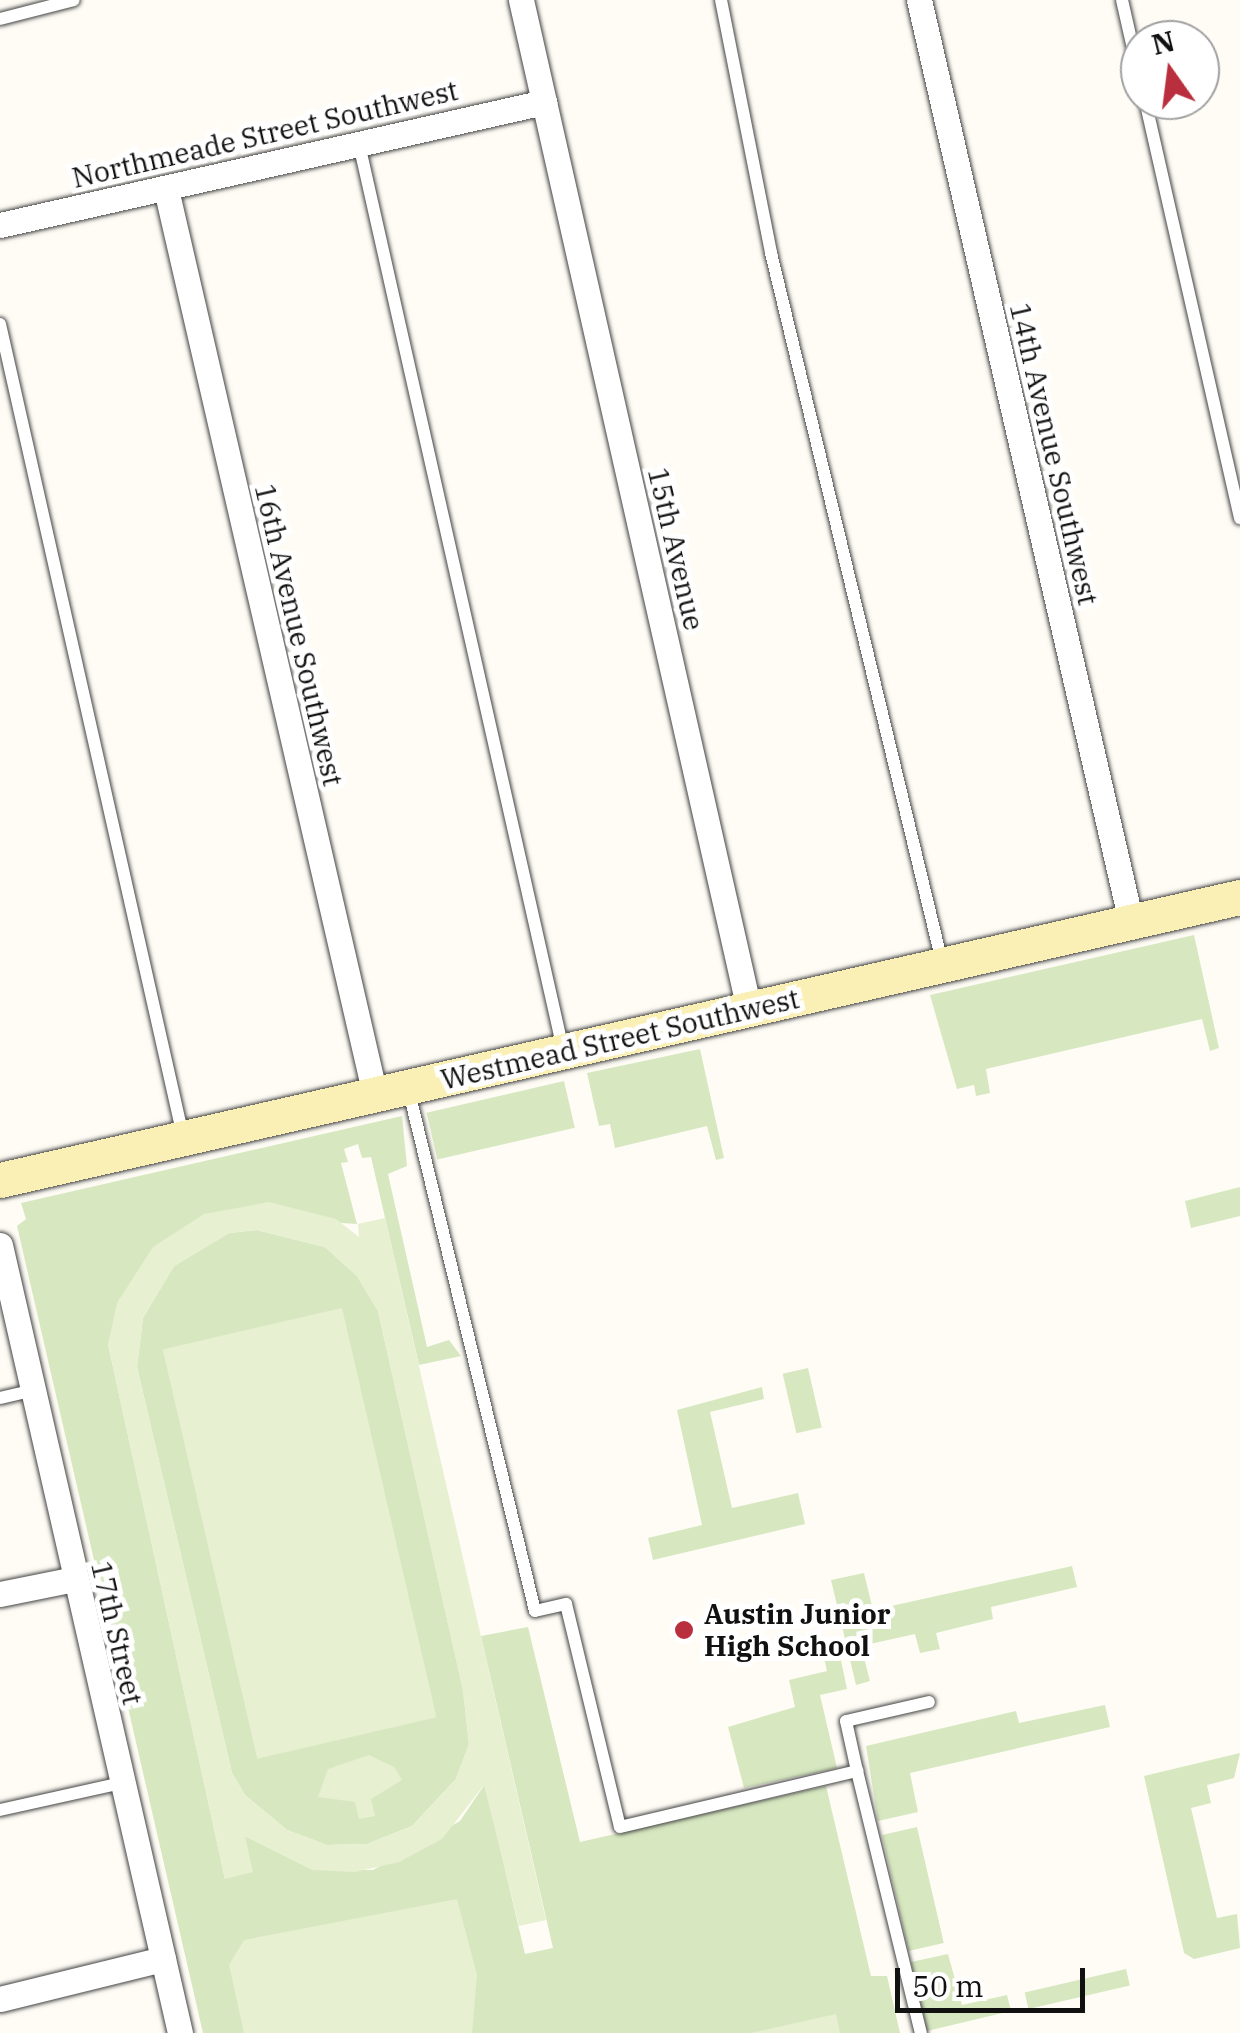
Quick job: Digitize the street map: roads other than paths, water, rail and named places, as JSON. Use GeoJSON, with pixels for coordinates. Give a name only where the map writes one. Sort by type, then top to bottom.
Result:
{"type":"FeatureCollection","features":[{"type":"Feature","properties":{"kind":"street","name":"15th Avenue"},"geometry":{"type":"LineString","coordinates":[[521,0],[750,1009]]}},
{"type":"Feature","properties":{"kind":"street","name":"14th Avenue Southwest"},"geometry":{"type":"LineString","coordinates":[[919,0],[1131,922]]}},
{"type":"Feature","properties":{"kind":"street","name":"Northmeade Street Southwest"},"geometry":{"type":"LineString","coordinates":[[0,225],[544,102]]}},
{"type":"Feature","properties":{"kind":"street","name":"16th Avenue Southwest"},"geometry":{"type":"LineString","coordinates":[[166,188],[391,1091]]}},
{"type":"Feature","properties":{"kind":"street","name":"Westmead Street Southwest"},"geometry":{"type":"LineString","coordinates":[[0,1180],[1240,897]]}},
{"type":"Feature","properties":{"kind":"street","name":"17th Street"},"geometry":{"type":"LineString","coordinates":[[0,1246],[180,2033]]}},
{"type":"Feature","properties":{"kind":"street"},"geometry":{"type":"LineString","coordinates":[[0,1594],[75,1579]]}},
{"type":"Feature","properties":{"kind":"street"},"geometry":{"type":"LineString","coordinates":[[0,2000],[163,1959]]}},
{"type":"Feature","properties":{"kind":"lane"},"geometry":{"type":"LineString","coordinates":[[0,19],[74,0]]}},
{"type":"Feature","properties":{"kind":"lane"},"geometry":{"type":"LineString","coordinates":[[721,0],[770,253],[943,965]]}},
{"type":"Feature","properties":{"kind":"lane"},"geometry":{"type":"LineString","coordinates":[[1150,120],[1240,518]]}},
{"type":"Feature","properties":{"kind":"lane"},"geometry":{"type":"LineString","coordinates":[[358,144],[564,1052]]}},
{"type":"Feature","properties":{"kind":"lane"},"geometry":{"type":"LineString","coordinates":[[0,324],[184,1138]]}},
{"type":"Feature","properties":{"kind":"lane"},"geometry":{"type":"LineString","coordinates":[[391,1091],[535,1611],[566,1604],[620,1827],[857,1771]]}},
{"type":"Feature","properties":{"kind":"lane"},"geometry":{"type":"LineString","coordinates":[[0,1398],[32,1391]]}},
{"type":"Feature","properties":{"kind":"lane"},"geometry":{"type":"LineString","coordinates":[[921,2033],[846,1722],[929,1702]]}},
{"type":"Feature","properties":{"kind":"lane"},"geometry":{"type":"LineString","coordinates":[[0,1810],[122,1783]]}},
{"type":"Feature","properties":{"kind":"place","name":"Austin Junior High School"},"geometry":{"type":"Point","coordinates":[684,1630]}}]}
